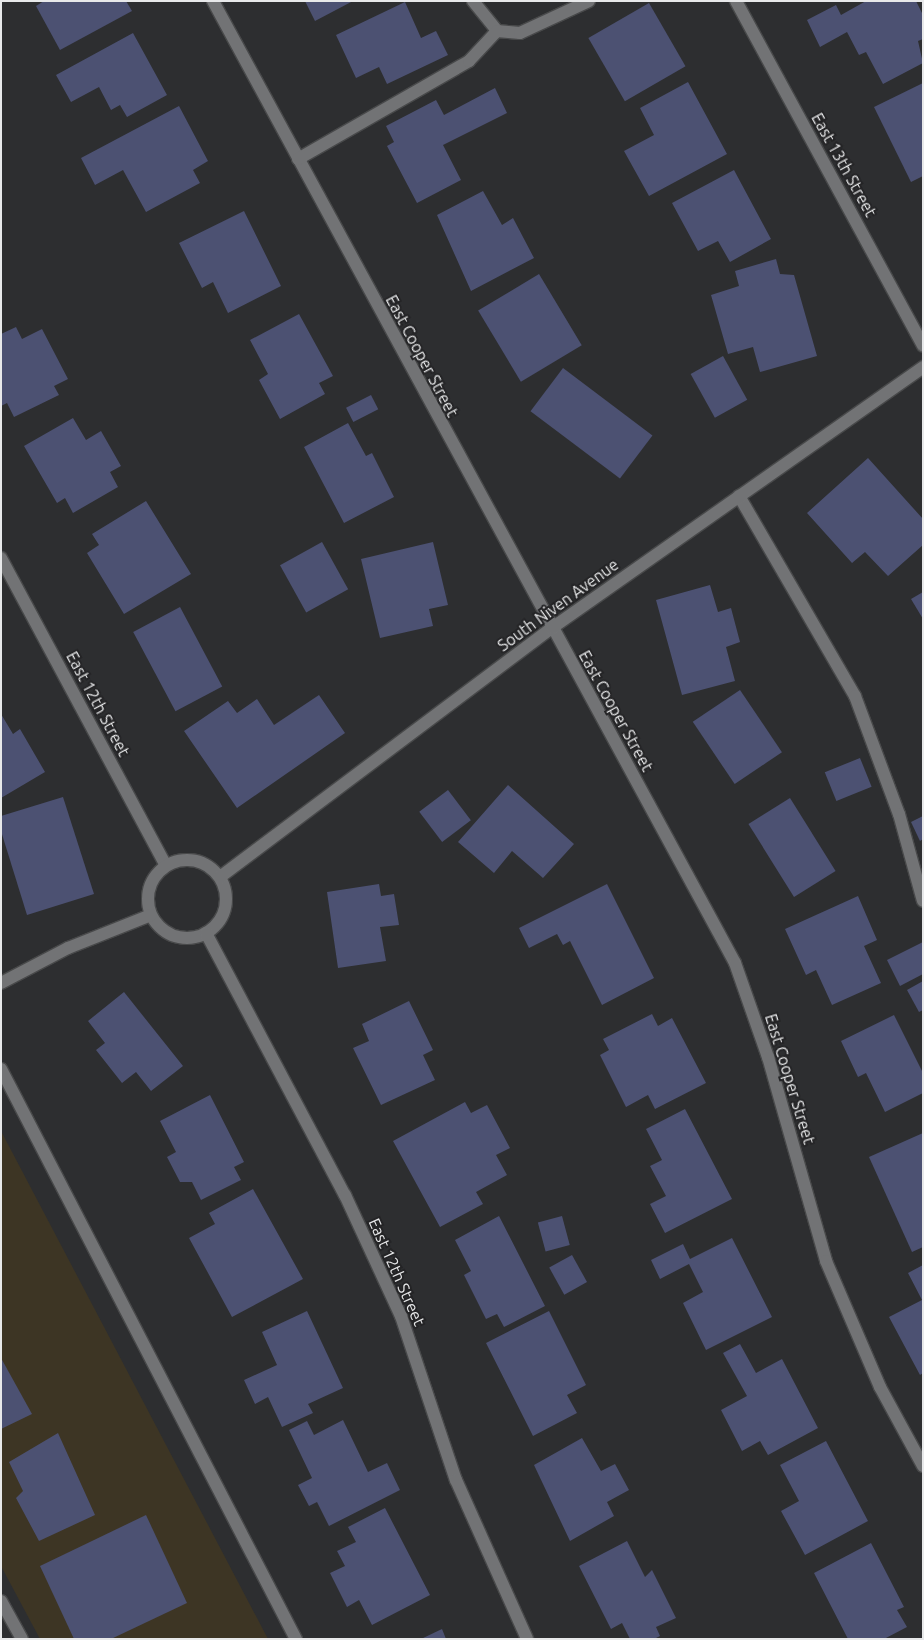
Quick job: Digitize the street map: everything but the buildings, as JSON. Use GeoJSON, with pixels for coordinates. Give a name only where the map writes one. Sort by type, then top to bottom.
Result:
{"type":"FeatureCollection","features":[{"type":"Feature","properties":{"kind":"street","name":"East Cooper Street"},"geometry":{"type":"LineString","coordinates":[[213,1],[735,963],[768,1056],[826,1261],[880,1387],[923,1466]]}},
{"type":"Feature","properties":{"kind":"street"},"geometry":{"type":"LineString","coordinates":[[473,1],[497,31],[520,33],[589,1]]}},
{"type":"Feature","properties":{"kind":"street","name":"East 13th Street"},"geometry":{"type":"LineString","coordinates":[[736,1],[923,345]]}},
{"type":"Feature","properties":{"kind":"street"},"geometry":{"type":"LineString","coordinates":[[298,159],[469,61],[497,31]]}},
{"type":"Feature","properties":{"kind":"street","name":"South Niven Avenue"},"geometry":{"type":"LineString","coordinates":[[220,877],[552,628],[923,367]]}},
{"type":"Feature","properties":{"kind":"street"},"geometry":{"type":"LineString","coordinates":[[740,496],[855,696],[899,814],[923,901]]}},
{"type":"Feature","properties":{"kind":"street","name":"East 12th Street"},"geometry":{"type":"LineString","coordinates":[[1,558],[166,866]]}},
{"type":"Feature","properties":{"kind":"street"},"geometry":{"type":"LineString","coordinates":[[197,860],[220,877],[226,899],[224,912],[206,933],[182,938],[169,934],[151,914],[148,890],[166,866],[197,860]]}},
{"type":"Feature","properties":{"kind":"street"},"geometry":{"type":"LineString","coordinates":[[1,983],[68,948],[151,914]]}},
{"type":"Feature","properties":{"kind":"street","name":"East 12th Street"},"geometry":{"type":"LineString","coordinates":[[206,933],[345,1195],[401,1316],[456,1480],[527,1639]]}},
{"type":"Feature","properties":{"kind":"street"},"geometry":{"type":"LineString","coordinates":[[1,1069],[296,1639]]}},
{"type":"Feature","properties":{"kind":"street"},"geometry":{"type":"LineString","coordinates":[[1,1601],[22,1639]]}},
{"type":"Feature","properties":{"kind":"shaded area"},"geometry":{"type":"Polygon","coordinates":[[[1,1131],[268,1639],[40,1639],[1,1566],[1,1131]]]}}]}
